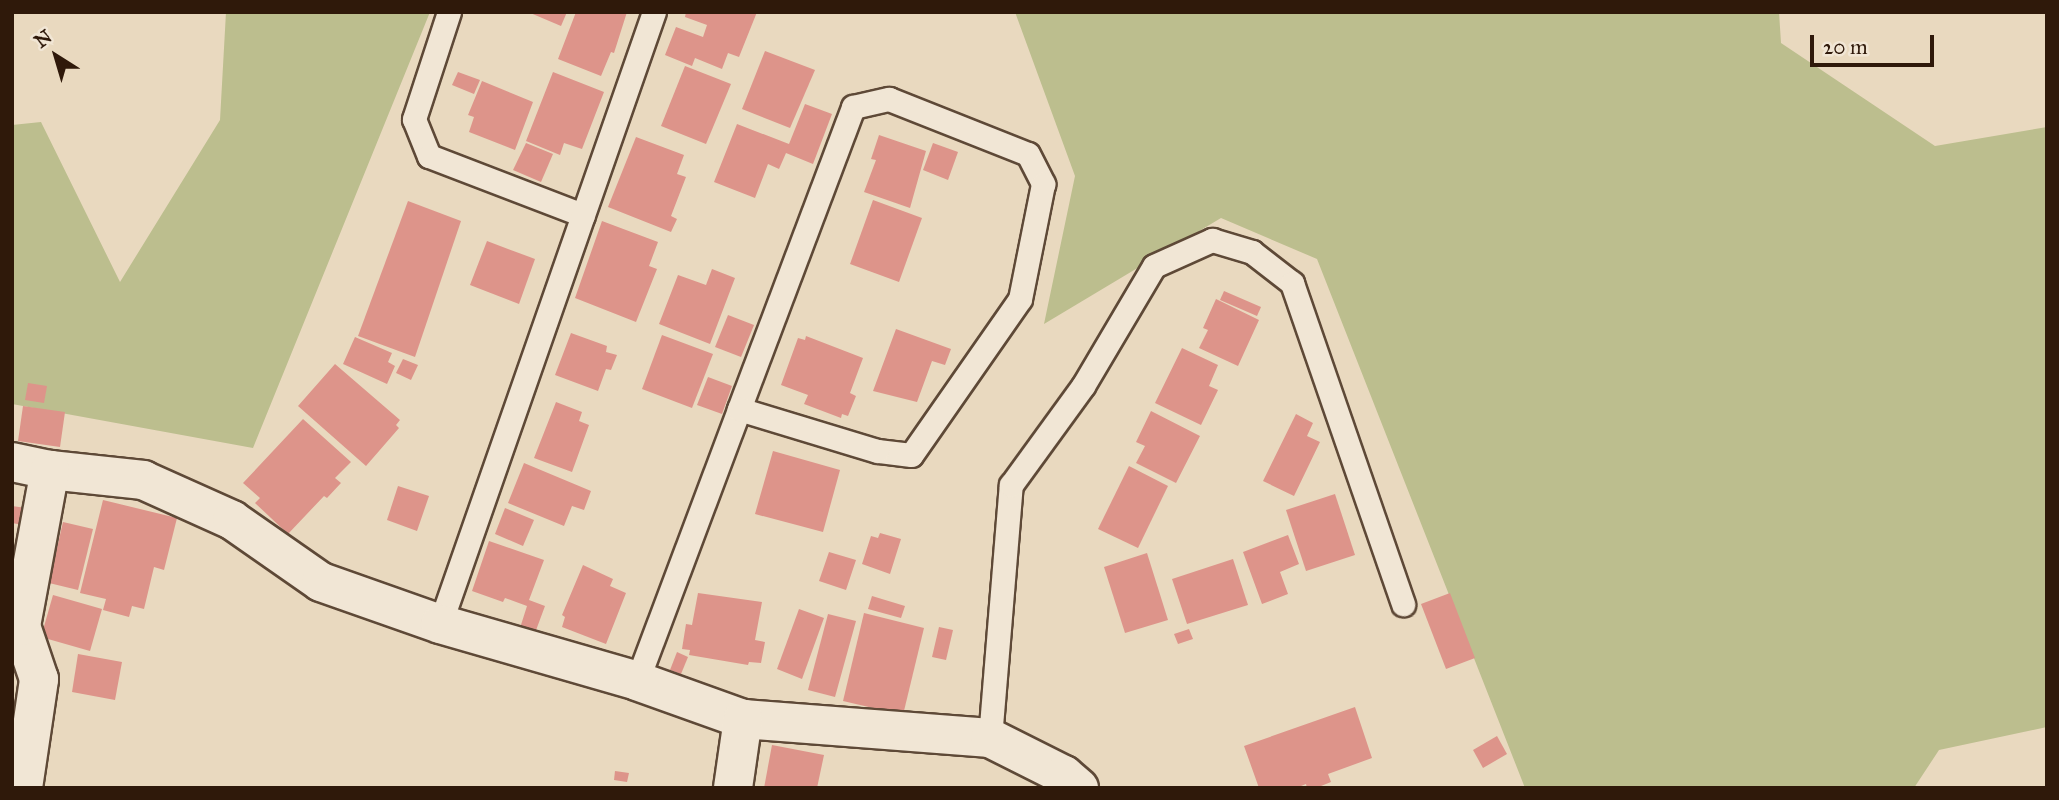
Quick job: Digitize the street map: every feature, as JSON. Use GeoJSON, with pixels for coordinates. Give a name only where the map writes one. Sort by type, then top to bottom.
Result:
{"type":"FeatureCollection","features":[{"type":"Feature","properties":{"kind":"street"},"geometry":{"type":"LineString","coordinates":[[12,462],[50,470],[142,480],[232,520],[321,582],[440,624],[636,681],[743,719],[990,738],[1064,775],[1079,788]]}},
{"type":"Feature","properties":{"kind":"street"},"geometry":{"type":"LineString","coordinates":[[23,788],[39,679],[22,626],[50,470]]}},
{"type":"Feature","properties":{"kind":"street"},"geometry":{"type":"LineString","coordinates":[[733,788],[743,719]]}},
{"type":"Feature","properties":{"kind":"lane"},"geometry":{"type":"LineString","coordinates":[[449,12],[414,119],[429,156],[583,215]]}},
{"type":"Feature","properties":{"kind":"lane"},"geometry":{"type":"LineString","coordinates":[[440,624],[654,12]]}},
{"type":"Feature","properties":{"kind":"lane"},"geometry":{"type":"LineString","coordinates":[[636,681],[853,107],[889,99],[1028,154],[1043,184],[1020,299],[911,455],[877,452],[739,409]]}},
{"type":"Feature","properties":{"kind":"lane"},"geometry":{"type":"LineString","coordinates":[[990,738],[1011,485],[1083,386],[1154,266],[1212,240],[1252,252],[1292,283],[1404,604]]}},
{"type":"Feature","properties":{"kind":"green space"},"geometry":{"type":"Polygon","coordinates":[[[226,12],[430,12],[253,448],[12,404],[12,125],[41,122],[120,282],[220,120],[226,12]]]}},
{"type":"Feature","properties":{"kind":"green space"},"geometry":{"type":"Polygon","coordinates":[[[1015,12],[1779,12],[1781,43],[1935,146],[2047,127],[2047,727],[1939,750],[1914,788],[1525,788],[1317,259],[1221,218],[1044,324],[1075,176],[1015,12]]]}},
{"type":"Feature","properties":{"kind":"building"},"geometry":{"type":"Polygon","coordinates":[[[528,12],[567,12],[561,26],[528,12]]]}},
{"type":"Feature","properties":{"kind":"building"},"geometry":{"type":"Polygon","coordinates":[[[576,12],[627,12],[614,53],[611,52],[601,76],[558,59],[576,12]]]}},
{"type":"Feature","properties":{"kind":"building"},"geometry":{"type":"Polygon","coordinates":[[[686,12],[757,12],[739,57],[728,53],[722,69],[695,58],[692,66],[665,55],[676,27],[703,37],[707,25],[685,17],[686,12]]]}},
{"type":"Feature","properties":{"kind":"building"},"geometry":{"type":"Polygon","coordinates":[[[765,51],[815,70],[790,128],[742,109],[765,51]]]}},
{"type":"Feature","properties":{"kind":"building"},"geometry":{"type":"Polygon","coordinates":[[[685,66],[731,84],[706,144],[661,126],[685,66]]]}},
{"type":"Feature","properties":{"kind":"building"},"geometry":{"type":"Polygon","coordinates":[[[458,72],[480,80],[474,94],[452,85],[458,72]]]}},
{"type":"Feature","properties":{"kind":"building"},"geometry":{"type":"Polygon","coordinates":[[[553,72],[604,92],[582,149],[564,143],[560,155],[526,141],[553,72]]]}},
{"type":"Feature","properties":{"kind":"building"},"geometry":{"type":"Polygon","coordinates":[[[482,81],[533,102],[515,150],[469,132],[474,117],[468,115],[482,81]]]}},
{"type":"Feature","properties":{"kind":"building"},"geometry":{"type":"Polygon","coordinates":[[[805,104],[832,114],[813,164],[786,153],[779,169],[768,164],[755,198],[714,182],[737,124],[789,144],[805,104]]]}},
{"type":"Feature","properties":{"kind":"building"},"geometry":{"type":"Polygon","coordinates":[[[879,135],[926,151],[910,208],[864,192],[876,160],[871,159],[879,135]]]}},
{"type":"Feature","properties":{"kind":"building"},"geometry":{"type":"Polygon","coordinates":[[[636,137],[684,155],[677,174],[686,177],[671,216],[677,219],[671,232],[608,207],[636,137]]]}},
{"type":"Feature","properties":{"kind":"building"},"geometry":{"type":"Polygon","coordinates":[[[526,143],[553,154],[541,182],[513,170],[526,143]]]}},
{"type":"Feature","properties":{"kind":"building"},"geometry":{"type":"Polygon","coordinates":[[[933,143],[958,152],[948,180],[923,170],[933,143]]]}},
{"type":"Feature","properties":{"kind":"building"},"geometry":{"type":"Polygon","coordinates":[[[873,200],[922,218],[899,282],[850,264],[873,200]]]}},
{"type":"Feature","properties":{"kind":"building"},"geometry":{"type":"Polygon","coordinates":[[[408,201],[461,221],[415,357],[358,336],[408,201]]]}},
{"type":"Feature","properties":{"kind":"building"},"geometry":{"type":"Polygon","coordinates":[[[602,221],[658,242],[649,266],[657,269],[636,322],[575,298],[602,221]]]}},
{"type":"Feature","properties":{"kind":"building"},"geometry":{"type":"Polygon","coordinates":[[[487,241],[535,259],[519,304],[470,285],[487,241]]]}},
{"type":"Feature","properties":{"kind":"building"},"geometry":{"type":"Polygon","coordinates":[[[712,269],[735,278],[710,344],[659,324],[678,275],[706,285],[712,269]]]}},
{"type":"Feature","properties":{"kind":"building"},"geometry":{"type":"Polygon","coordinates":[[[1224,291],[1261,307],[1257,316],[1220,300],[1224,291]]]}},
{"type":"Feature","properties":{"kind":"building"},"geometry":{"type":"Polygon","coordinates":[[[1216,299],[1259,320],[1238,366],[1199,348],[1208,330],[1203,328],[1216,299]]]}},
{"type":"Feature","properties":{"kind":"building"},"geometry":{"type":"Polygon","coordinates":[[[728,315],[754,325],[741,357],[715,347],[728,315]]]}},
{"type":"Feature","properties":{"kind":"building"},"geometry":{"type":"Polygon","coordinates":[[[896,329],[951,349],[945,365],[932,361],[917,402],[873,391],[896,329]]]}},
{"type":"Feature","properties":{"kind":"building"},"geometry":{"type":"Polygon","coordinates":[[[571,333],[607,346],[606,352],[617,355],[611,370],[606,369],[598,391],[555,375],[571,333]]]}},
{"type":"Feature","properties":{"kind":"building"},"geometry":{"type":"Polygon","coordinates":[[[662,335],[713,354],[692,408],[642,389],[662,335]]]}},
{"type":"Feature","properties":{"kind":"building"},"geometry":{"type":"Polygon","coordinates":[[[806,336],[863,358],[850,393],[856,396],[848,416],[842,414],[841,418],[804,404],[808,395],[781,385],[798,338],[805,340],[806,336]]]}},
{"type":"Feature","properties":{"kind":"building"},"geometry":{"type":"Polygon","coordinates":[[[355,337],[392,353],[388,362],[395,366],[387,384],[343,364],[355,337]]]}},
{"type":"Feature","properties":{"kind":"building"},"geometry":{"type":"Polygon","coordinates":[[[1182,348],[1218,365],[1209,386],[1218,390],[1201,425],[1155,403],[1182,348]]]}},
{"type":"Feature","properties":{"kind":"building"},"geometry":{"type":"Polygon","coordinates":[[[403,359],[418,365],[411,380],[396,373],[403,359]]]}},
{"type":"Feature","properties":{"kind":"building"},"geometry":{"type":"Polygon","coordinates":[[[335,364],[400,420],[396,425],[399,428],[366,466],[298,406],[335,364]]]}},
{"type":"Feature","properties":{"kind":"building"},"geometry":{"type":"Polygon","coordinates":[[[708,377],[732,386],[722,414],[697,405],[708,377]]]}},
{"type":"Feature","properties":{"kind":"building"},"geometry":{"type":"Polygon","coordinates":[[[28,383],[47,386],[44,403],[25,400],[28,383]]]}},
{"type":"Feature","properties":{"kind":"building"},"geometry":{"type":"Polygon","coordinates":[[[556,402],[582,412],[579,421],[589,425],[572,472],[534,458],[556,402]]]}},
{"type":"Feature","properties":{"kind":"building"},"geometry":{"type":"Polygon","coordinates":[[[23,406],[65,412],[60,447],[18,441],[23,406]]]}},
{"type":"Feature","properties":{"kind":"building"},"geometry":{"type":"Polygon","coordinates":[[[1151,411],[1200,436],[1176,483],[1136,463],[1145,446],[1136,442],[1151,411]]]}},
{"type":"Feature","properties":{"kind":"building"},"geometry":{"type":"Polygon","coordinates":[[[1296,414],[1313,423],[1307,436],[1320,442],[1294,496],[1263,481],[1296,414]]]}},
{"type":"Feature","properties":{"kind":"building"},"geometry":{"type":"Polygon","coordinates":[[[303,419],[351,462],[335,478],[341,483],[327,498],[324,496],[288,534],[255,503],[260,498],[243,483],[303,419]]]}},
{"type":"Feature","properties":{"kind":"building"},"geometry":{"type":"Polygon","coordinates":[[[773,451],[840,470],[823,532],[755,514],[773,451]]]}},
{"type":"Feature","properties":{"kind":"building"},"geometry":{"type":"Polygon","coordinates":[[[524,463],[591,491],[584,510],[572,506],[564,526],[508,503],[524,463]]]}},
{"type":"Feature","properties":{"kind":"building"},"geometry":{"type":"Polygon","coordinates":[[[1129,466],[1168,486],[1138,548],[1098,529],[1129,466]]]}},
{"type":"Feature","properties":{"kind":"building"},"geometry":{"type":"Polygon","coordinates":[[[398,486],[429,496],[417,531],[387,520],[398,486]]]}},
{"type":"Feature","properties":{"kind":"building"},"geometry":{"type":"Polygon","coordinates":[[[1335,494],[1355,555],[1306,571],[1286,510],[1335,494]]]}},
{"type":"Feature","properties":{"kind":"building"},"geometry":{"type":"Polygon","coordinates":[[[103,500],[177,518],[164,570],[154,567],[144,609],[132,606],[129,617],[103,610],[106,599],[80,593],[103,500]]]}},
{"type":"Feature","properties":{"kind":"building"},"geometry":{"type":"Polygon","coordinates":[[[12,506],[26,508],[23,525],[12,523],[12,506]]]}},
{"type":"Feature","properties":{"kind":"building"},"geometry":{"type":"Polygon","coordinates":[[[505,508],[534,520],[523,546],[495,534],[505,508]]]}},
{"type":"Feature","properties":{"kind":"building"},"geometry":{"type":"Polygon","coordinates":[[[63,522],[93,529],[78,590],[49,583],[63,522]]]}},
{"type":"Feature","properties":{"kind":"building"},"geometry":{"type":"Polygon","coordinates":[[[880,533],[901,539],[890,574],[862,564],[871,536],[878,538],[880,533]]]}},
{"type":"Feature","properties":{"kind":"building"},"geometry":{"type":"Polygon","coordinates":[[[1288,535],[1299,564],[1280,572],[1288,594],[1262,604],[1243,552],[1288,535]]]}},
{"type":"Feature","properties":{"kind":"building"},"geometry":{"type":"Polygon","coordinates":[[[489,541],[544,560],[529,600],[545,606],[535,633],[520,628],[527,606],[505,598],[503,602],[472,591],[489,541]]]}},
{"type":"Feature","properties":{"kind":"building"},"geometry":{"type":"Polygon","coordinates":[[[829,552],[856,560],[846,590],[819,581],[829,552]]]}},
{"type":"Feature","properties":{"kind":"building"},"geometry":{"type":"Polygon","coordinates":[[[1147,553],[1168,620],[1125,633],[1104,567],[1147,553]]]}},
{"type":"Feature","properties":{"kind":"building"},"geometry":{"type":"Polygon","coordinates":[[[1233,559],[1248,605],[1187,624],[1172,579],[1233,559]]]}},
{"type":"Feature","properties":{"kind":"building"},"geometry":{"type":"Polygon","coordinates":[[[583,565],[613,579],[610,586],[626,593],[606,644],[562,627],[565,617],[562,615],[583,565]]]}},
{"type":"Feature","properties":{"kind":"building"},"geometry":{"type":"Polygon","coordinates":[[[698,593],[762,602],[755,640],[765,642],[761,663],[749,662],[748,665],[689,655],[690,650],[682,649],[686,624],[692,625],[698,593]]]}},
{"type":"Feature","properties":{"kind":"building"},"geometry":{"type":"Polygon","coordinates":[[[1450,593],[1475,658],[1446,669],[1421,604],[1450,593]]]}},
{"type":"Feature","properties":{"kind":"building"},"geometry":{"type":"Polygon","coordinates":[[[53,595],[102,609],[90,651],[41,637],[53,595]]]}},
{"type":"Feature","properties":{"kind":"building"},"geometry":{"type":"Polygon","coordinates":[[[872,596],[905,606],[901,618],[868,609],[872,596]]]}},
{"type":"Feature","properties":{"kind":"building"},"geometry":{"type":"Polygon","coordinates":[[[799,609],[824,618],[802,679],[777,669],[799,609]]]}},
{"type":"Feature","properties":{"kind":"building"},"geometry":{"type":"Polygon","coordinates":[[[864,613],[924,628],[903,715],[843,701],[864,613]]]}},
{"type":"Feature","properties":{"kind":"building"},"geometry":{"type":"Polygon","coordinates":[[[828,614],[856,621],[835,697],[808,690],[828,614]]]}},
{"type":"Feature","properties":{"kind":"building"},"geometry":{"type":"Polygon","coordinates":[[[939,627],[953,630],[946,660],[932,657],[939,627]]]}},
{"type":"Feature","properties":{"kind":"building"},"geometry":{"type":"Polygon","coordinates":[[[1189,629],[1193,639],[1178,644],[1174,634],[1189,629]]]}},
{"type":"Feature","properties":{"kind":"building"},"geometry":{"type":"Polygon","coordinates":[[[677,652],[688,657],[681,674],[670,670],[677,652]]]}},
{"type":"Feature","properties":{"kind":"building"},"geometry":{"type":"Polygon","coordinates":[[[78,654],[122,662],[115,700],[72,692],[78,654]]]}},
{"type":"Feature","properties":{"kind":"building"},"geometry":{"type":"Polygon","coordinates":[[[1355,707],[1372,758],[1328,774],[1331,782],[1316,788],[1307,788],[1306,784],[1296,788],[1259,788],[1244,746],[1355,707]]]}},
{"type":"Feature","properties":{"kind":"building"},"geometry":{"type":"Polygon","coordinates":[[[1497,736],[1507,754],[1483,768],[1473,750],[1497,736]]]}},
{"type":"Feature","properties":{"kind":"building"},"geometry":{"type":"Polygon","coordinates":[[[772,745],[824,755],[817,788],[764,788],[772,745]]]}},
{"type":"Feature","properties":{"kind":"building"},"geometry":{"type":"Polygon","coordinates":[[[615,771],[629,773],[627,782],[614,780],[615,771]]]}}]}
